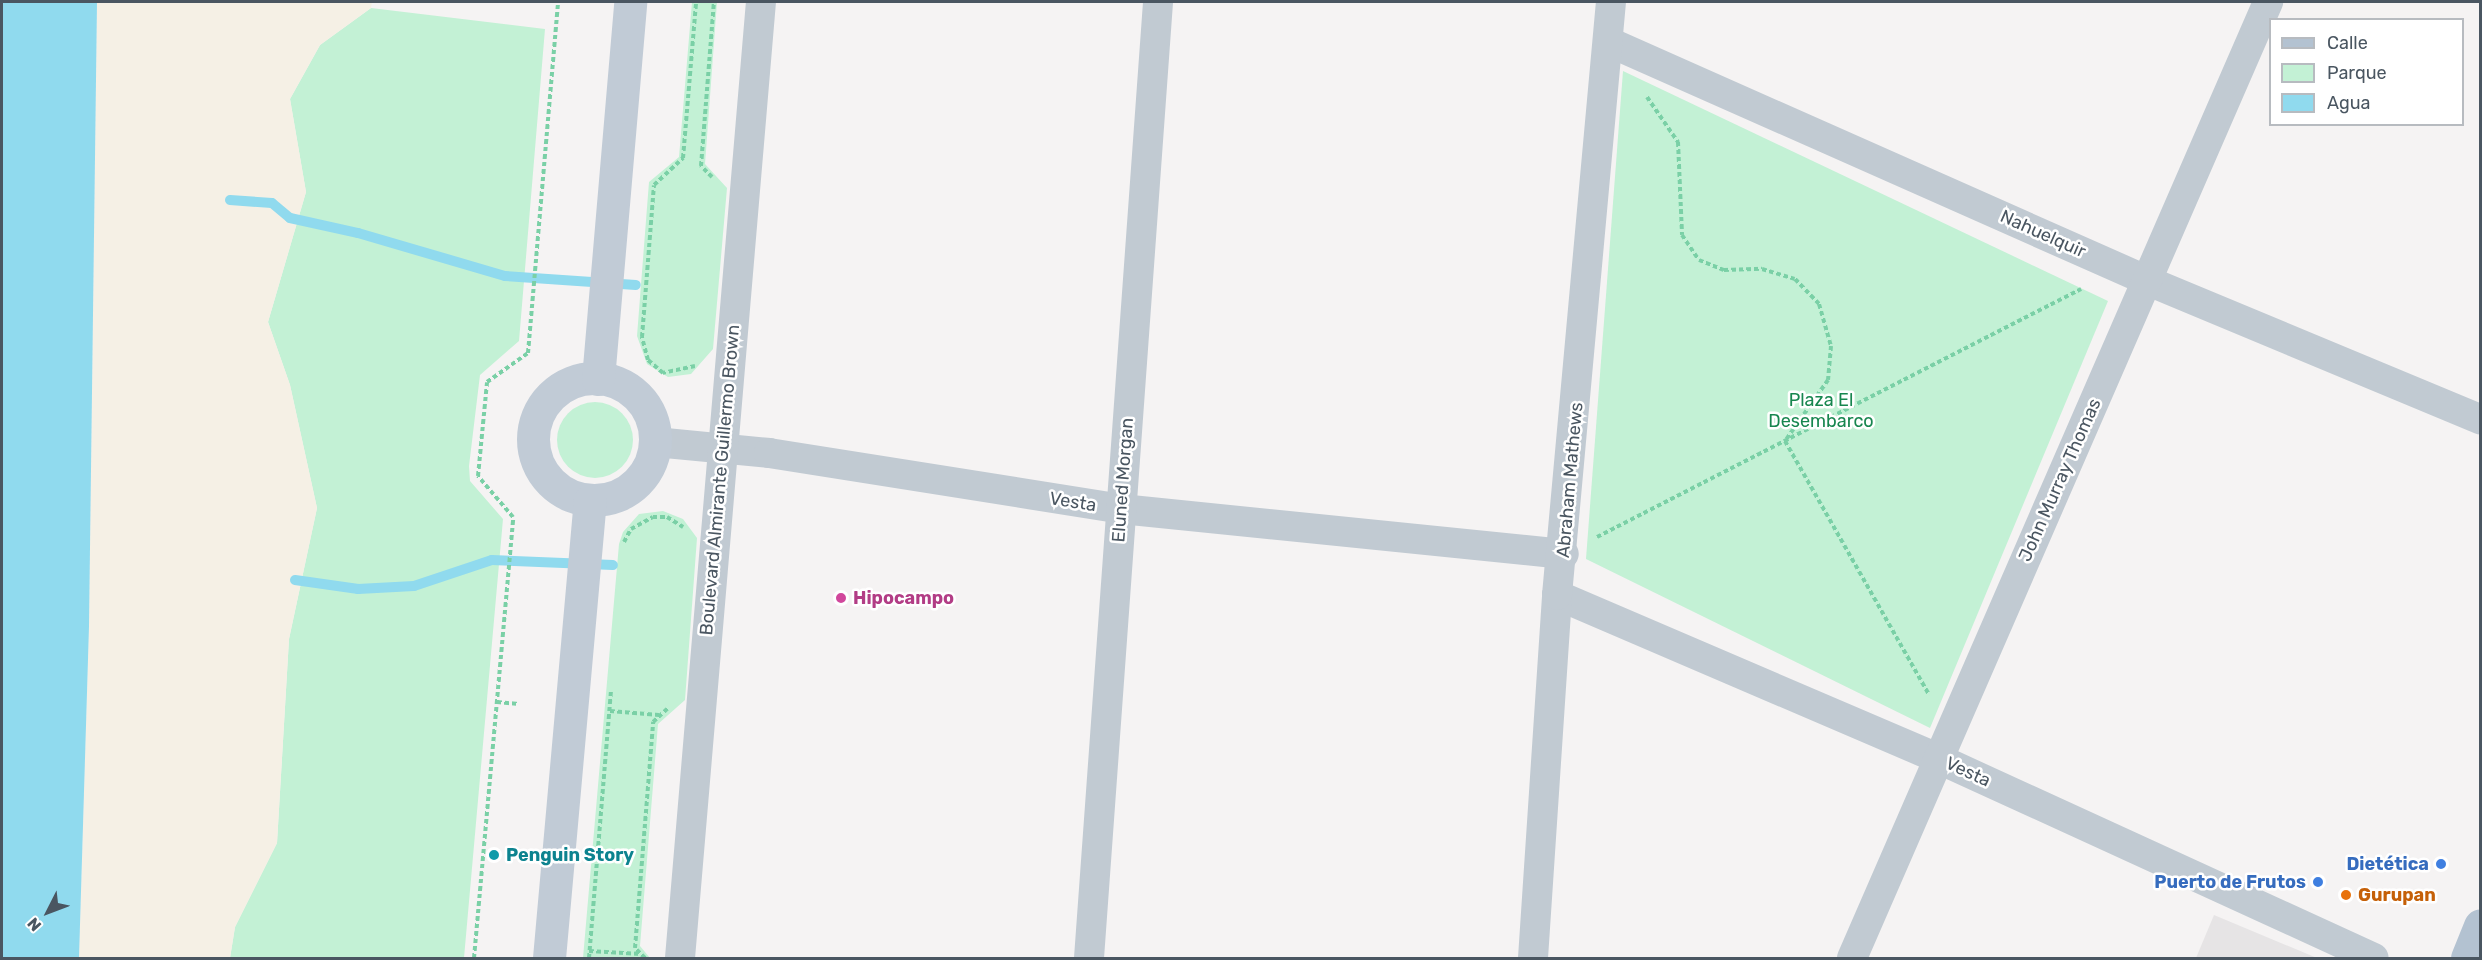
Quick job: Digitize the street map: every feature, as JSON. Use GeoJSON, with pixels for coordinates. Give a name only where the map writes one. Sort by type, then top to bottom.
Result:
{"type":"FeatureCollection","features":[{"type":"Feature","properties":{"kind":"main road"},"geometry":{"type":"LineString","coordinates":[[598,378],[630,2]]}},
{"type":"Feature","properties":{"kind":"main road"},"geometry":{"type":"LineString","coordinates":[[598,378],[624,385],[640,398],[651,417],[656,442],[645,476],[630,490],[611,499],[590,501],[571,496],[554,486],[541,471],[534,452],[533,432],[539,413],[550,396],[565,385],[598,378]]}},
{"type":"Feature","properties":{"kind":"main road"},"geometry":{"type":"LineString","coordinates":[[549,958],[590,501]]}},
{"type":"Feature","properties":{"kind":"main road"},"geometry":{"type":"LineString","coordinates":[[2467,958],[2481,926]]}},
{"type":"Feature","properties":{"kind":"street","name":"Boulevard Almirante Guillermo Brown"},"geometry":{"type":"LineString","coordinates":[[680,958],[761,2]]}},
{"type":"Feature","properties":{"kind":"street","name":"Eluned Morgan"},"geometry":{"type":"LineString","coordinates":[[1089,958],[1158,2]]}},
{"type":"Feature","properties":{"kind":"street","name":"Abraham Mathews"},"geometry":{"type":"LineString","coordinates":[[1533,958],[1557,595],[1564,554],[1611,2]]}},
{"type":"Feature","properties":{"kind":"street","name":"John Murray Thomas"},"geometry":{"type":"LineString","coordinates":[[1852,958],[2268,2]]}},
{"type":"Feature","properties":{"kind":"street","name":"Nahuelquir"},"geometry":{"type":"LineString","coordinates":[[1609,42],[2148,281],[2481,419]]}},
{"type":"Feature","properties":{"kind":"street","name":"Vesta"},"geometry":{"type":"LineString","coordinates":[[656,442],[722,447],[1120,509],[1564,554]]}},
{"type":"Feature","properties":{"kind":"street","name":"Vesta"},"geometry":{"type":"LineString","coordinates":[[1557,595],[1939,759],[2374,958]]}},
{"type":"Feature","properties":{"kind":"path"},"geometry":{"type":"LineString","coordinates":[[474,958],[513,517],[478,476],[486,382],[528,353],[558,2]]}},
{"type":"Feature","properties":{"kind":"path"},"geometry":{"type":"LineString","coordinates":[[696,2],[683,158],[654,185],[642,337],[648,360],[663,373],[688,370],[700,361]]}},
{"type":"Feature","properties":{"kind":"path"},"geometry":{"type":"LineString","coordinates":[[714,2],[701,166],[716,182]]}},
{"type":"Feature","properties":{"kind":"path"},"geometry":{"type":"LineString","coordinates":[[1640,87],[1678,142],[1682,165],[1678,205],[1682,235],[1699,260],[1724,270],[1762,268],[1795,279],[1819,304],[1832,346],[1828,380],[1785,441]]}},
{"type":"Feature","properties":{"kind":"path"},"geometry":{"type":"LineString","coordinates":[[1564,554],[2121,269]]}},
{"type":"Feature","properties":{"kind":"path"},"geometry":{"type":"LineString","coordinates":[[1785,441],[1950,732]]}},
{"type":"Feature","properties":{"kind":"path"},"geometry":{"type":"LineString","coordinates":[[623,552],[631,529],[653,517],[667,517],[689,535]]}},
{"type":"Feature","properties":{"kind":"path"},"geometry":{"type":"LineString","coordinates":[[589,958],[612,688]]}},
{"type":"Feature","properties":{"kind":"path"},"geometry":{"type":"LineString","coordinates":[[497,702],[519,704]]}},
{"type":"Feature","properties":{"kind":"path"},"geometry":{"type":"LineString","coordinates":[[643,956],[635,948],[653,722],[673,704]]}},
{"type":"Feature","properties":{"kind":"path"},"geometry":{"type":"LineString","coordinates":[[610,711],[660,715]]}},
{"type":"Feature","properties":{"kind":"path"},"geometry":{"type":"LineString","coordinates":[[590,951],[643,956]]}},
{"type":"Feature","properties":{"kind":"shaded area"},"geometry":{"type":"Polygon","coordinates":[[[2214,915],[2317,958],[2196,958],[2214,915]]]}},
{"type":"Feature","properties":{"kind":"green space"},"geometry":{"type":"Polygon","coordinates":[[[692,2],[717,2],[705,164],[727,188],[713,349],[691,374],[668,377],[647,364],[637,336],[649,182],[679,157],[692,2]]]}},
{"type":"Feature","properties":{"kind":"green space"},"geometry":{"type":"Polygon","coordinates":[[[371,8],[545,29],[519,341],[480,375],[469,466],[470,481],[503,519],[464,958],[230,958],[235,927],[277,843],[289,639],[317,508],[290,385],[268,322],[306,192],[290,99],[320,45],[371,8]]]}},
{"type":"Feature","properties":{"kind":"green space","name":"Plaza El Desembarco"},"geometry":{"type":"Polygon","coordinates":[[[1623,71],[2108,301],[1930,728],[1586,559],[1623,71]]]}},
{"type":"Feature","properties":{"kind":"green space"},"geometry":{"type":"Polygon","coordinates":[[[595,402],[609,405],[622,413],[630,426],[633,440],[630,454],[622,467],[609,475],[595,478],[581,475],[568,467],[560,454],[557,440],[560,426],[568,413],[581,405],[595,402]]]}},
{"type":"Feature","properties":{"kind":"green space"},"geometry":{"type":"Polygon","coordinates":[[[663,511],[683,519],[697,538],[685,700],[658,724],[640,946],[650,958],[583,958],[619,544],[623,532],[639,514],[663,511]]]}},
{"type":"Feature","properties":{"kind":"sand"},"geometry":{"type":"Polygon","coordinates":[[[97,2],[372,2],[371,8],[320,45],[290,99],[306,192],[268,322],[290,385],[317,508],[289,639],[277,843],[235,927],[230,958],[79,958],[89,626],[97,2]]]}},
{"type":"Feature","properties":{"kind":"water"},"geometry":{"type":"Polygon","coordinates":[[[2,2],[97,2],[89,626],[79,958],[2,958],[2,2]]]}},
{"type":"Feature","properties":{"kind":"waterway"},"geometry":{"type":"LineString","coordinates":[[230,200],[272,203],[290,218],[358,233],[505,276],[636,285]]}},
{"type":"Feature","properties":{"kind":"waterway"},"geometry":{"type":"LineString","coordinates":[[295,580],[358,589],[414,586],[492,560],[613,565]]}},
{"type":"Feature","properties":{"kind":"place","name":"Hipocampo"},"geometry":{"type":"Point","coordinates":[841,598]}},
{"type":"Feature","properties":{"kind":"place","name":"Penguin Story"},"geometry":{"type":"Point","coordinates":[494,855]}},
{"type":"Feature","properties":{"kind":"place","name":"Dietética"},"geometry":{"type":"Point","coordinates":[2441,864]}},
{"type":"Feature","properties":{"kind":"place","name":"Puerto de Frutos"},"geometry":{"type":"Point","coordinates":[2318,882]}},
{"type":"Feature","properties":{"kind":"place","name":"Gurupan"},"geometry":{"type":"Point","coordinates":[2346,895]}}]}
